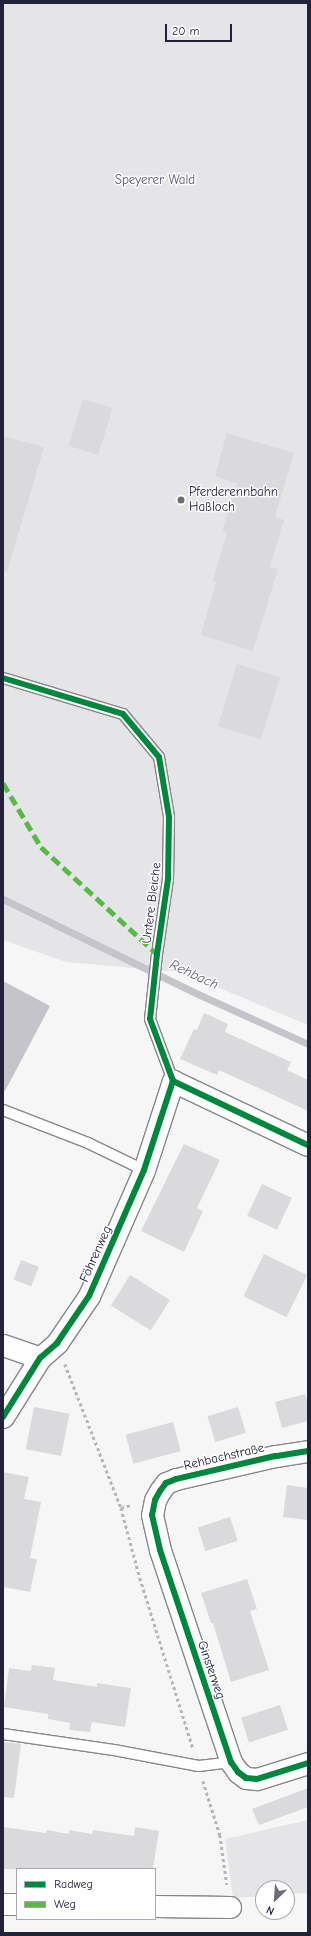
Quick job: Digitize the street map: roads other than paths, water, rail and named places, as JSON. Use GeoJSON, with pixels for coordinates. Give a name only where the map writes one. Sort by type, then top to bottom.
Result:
{"type":"FeatureCollection","features":[{"type":"Feature","properties":{"kind":"street"},"geometry":{"type":"LineString","coordinates":[[173,1081],[308,1145]]}},
{"type":"Feature","properties":{"kind":"street","name":"Föhrenweg"},"geometry":{"type":"LineString","coordinates":[[3,1417],[40,1358],[57,1343],[89,1296],[144,1170],[173,1081]]}},
{"type":"Feature","properties":{"kind":"street"},"geometry":{"type":"LineString","coordinates":[[3,1345],[40,1358]]}},
{"type":"Feature","properties":{"kind":"street","name":"Rehbachstraße"},"geometry":{"type":"LineString","coordinates":[[155,1500],[166,1483],[176,1479],[275,1456],[308,1451]]}},
{"type":"Feature","properties":{"kind":"street","name":"Ginsterweg"},"geometry":{"type":"LineString","coordinates":[[155,1500],[152,1515],[160,1550],[231,1762],[238,1772],[246,1778],[257,1779],[308,1763]]}},
{"type":"Feature","properties":{"kind":"street"},"geometry":{"type":"LineString","coordinates":[[3,1904],[16,1904]]}},
{"type":"Feature","properties":{"kind":"street"},"geometry":{"type":"LineString","coordinates":[[156,1906],[230,1907]]}},
{"type":"Feature","properties":{"kind":"lane","name":"Untere Bleiche"},"geometry":{"type":"LineString","coordinates":[[3,678],[123,714],[159,757],[170,817],[168,879],[157,954],[150,1018],[173,1081]]}},
{"type":"Feature","properties":{"kind":"lane"},"geometry":{"type":"LineString","coordinates":[[3,1110],[88,1143],[144,1170]]}},
{"type":"Feature","properties":{"kind":"lane"},"geometry":{"type":"LineString","coordinates":[[3,1734],[114,1750],[198,1766],[231,1762]]}},
{"type":"Feature","properties":{"kind":"waterway","name":"Rehbach"},"geometry":{"type":"LineString","coordinates":[[3,899],[200,995],[308,1044]]}},
{"type":"Feature","properties":{"kind":"place","name":"Pferderennbahn Haßloch"},"geometry":{"type":"Point","coordinates":[181,500]}},
{"type":"Feature","properties":{"kind":"park label","name":"Speyerer Wald"},"geometry":{"type":"Point","coordinates":[155,180]}}]}
